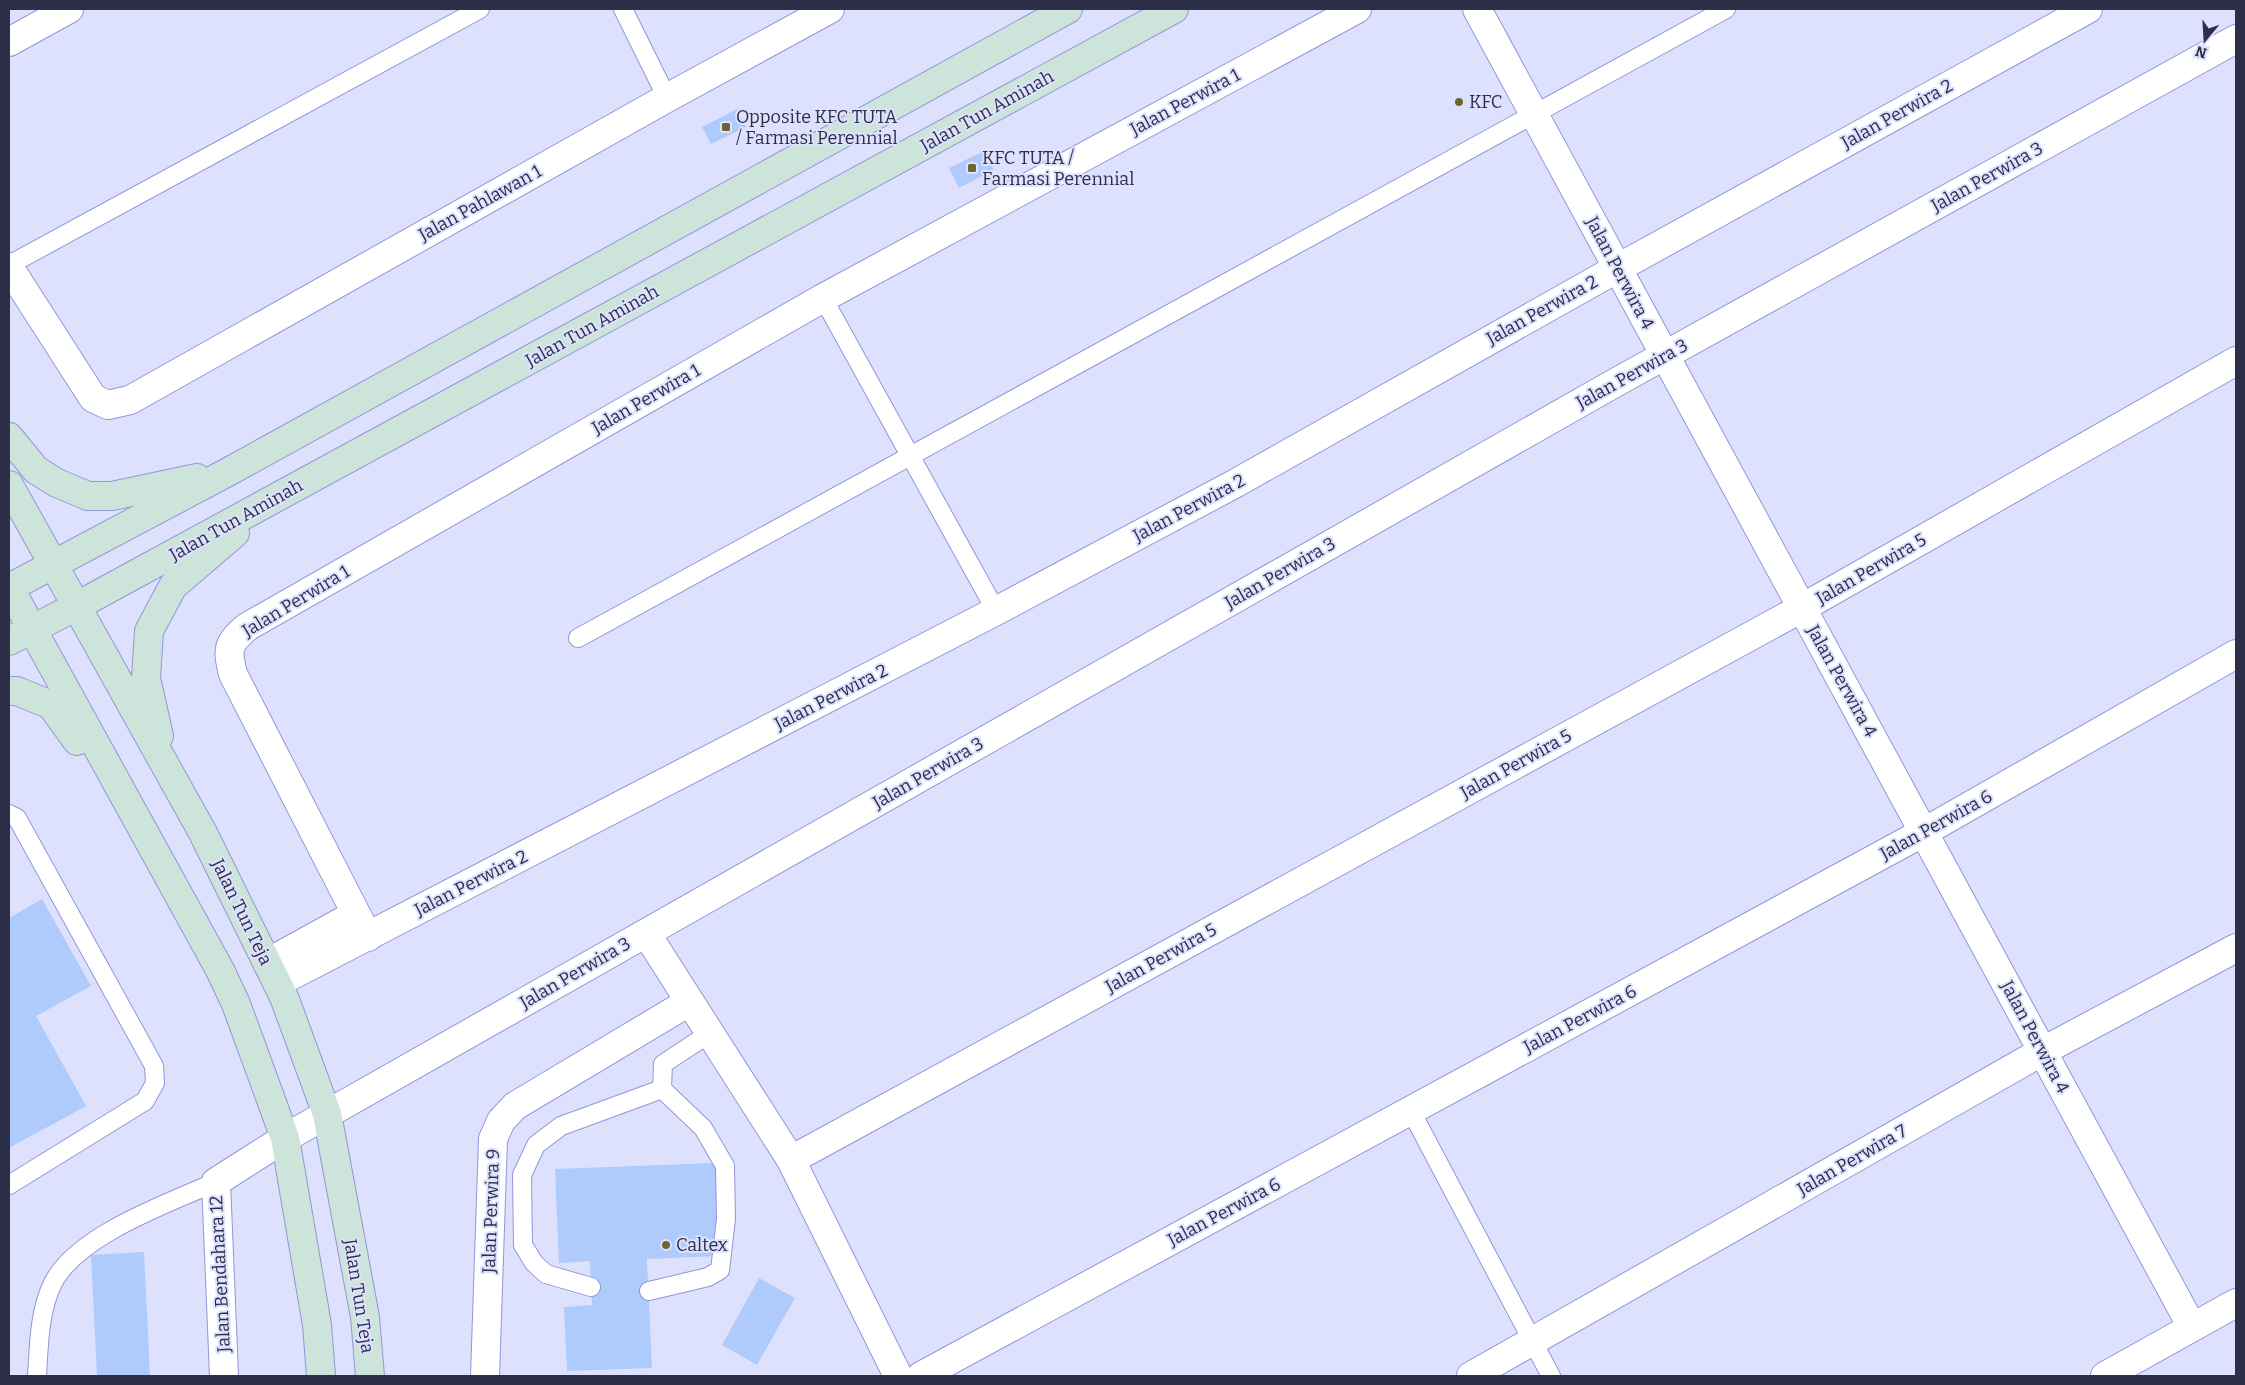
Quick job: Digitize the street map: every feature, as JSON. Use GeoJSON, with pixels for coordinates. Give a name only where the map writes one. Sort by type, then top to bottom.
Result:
{"type":"FeatureCollection","features":[{"type":"Feature","properties":{"kind":"main road"},"geometry":{"type":"LineString","coordinates":[[321,1376],[317,1324],[285,1138],[231,990],[139,825],[20,635],[9,588],[54,566],[228,472],[1068,9]]}},
{"type":"Feature","properties":{"kind":"main road","name":"Jalan Tun Aminah"},"geometry":{"type":"LineString","coordinates":[[20,635],[77,606],[1174,9]]}},
{"type":"Feature","properties":{"kind":"main road"},"geometry":{"type":"LineString","coordinates":[[9,437],[36,470],[58,483],[88,496],[112,496],[228,472]]}},
{"type":"Feature","properties":{"kind":"main road","name":"Jalan Tun Teja"},"geometry":{"type":"LineString","coordinates":[[9,485],[189,809],[284,997],[327,1114],[365,1317],[370,1376]]}},
{"type":"Feature","properties":{"kind":"main road"},"geometry":{"type":"LineString","coordinates":[[189,809],[157,731],[146,678],[149,631],[173,586],[276,498]]}},
{"type":"Feature","properties":{"kind":"main road"},"geometry":{"type":"LineString","coordinates":[[9,691],[17,692],[51,705],[139,825]]}},
{"type":"Feature","properties":{"kind":"street"},"geometry":{"type":"LineString","coordinates":[[9,42],[69,9]]}},
{"type":"Feature","properties":{"kind":"street","name":"Jalan Pahlawan 1"},"geometry":{"type":"LineString","coordinates":[[9,266],[93,398],[108,405],[130,400],[667,98],[830,9]]}},
{"type":"Feature","properties":{"kind":"street","name":"Jalan Perwira 1"},"geometry":{"type":"LineString","coordinates":[[362,925],[233,674],[228,653],[233,639],[256,622],[823,298],[1357,9]]}},
{"type":"Feature","properties":{"kind":"street","name":"Jalan Perwira 4"},"geometry":{"type":"LineString","coordinates":[[1477,9],[2192,1328]]}},
{"type":"Feature","properties":{"kind":"street","name":"Jalan Perwira 2"},"geometry":{"type":"LineString","coordinates":[[272,973],[362,925],[996,611],[1236,482],[1618,268],[2088,9]]}},
{"type":"Feature","properties":{"kind":"street","name":"Jalan Perwira 3"},"geometry":{"type":"LineString","coordinates":[[327,1114],[1665,356],[2236,39]]}},
{"type":"Feature","properties":{"kind":"street","name":"Jalan Perwira 5"},"geometry":{"type":"LineString","coordinates":[[792,1160],[1802,608],[2236,361]]}},
{"type":"Feature","properties":{"kind":"street","name":"Jalan Perwira 6"},"geometry":{"type":"LineString","coordinates":[[921,1376],[1924,832],[2236,654]]}},
{"type":"Feature","properties":{"kind":"street"},"geometry":{"type":"LineString","coordinates":[[646,933],[792,1160],[898,1376]]}},
{"type":"Feature","properties":{"kind":"street","name":"Jalan Perwira 7"},"geometry":{"type":"LineString","coordinates":[[1471,1376],[2043,1051],[2236,948]]}},
{"type":"Feature","properties":{"kind":"street","name":"Jalan Perwira 9"},"geometry":{"type":"LineString","coordinates":[[485,1376],[493,1139],[501,1121],[515,1106],[689,1002]]}},
{"type":"Feature","properties":{"kind":"street","name":"Jalan Bendahara 12"},"geometry":{"type":"LineString","coordinates":[[224,1376],[216,1182],[327,1114]]}},
{"type":"Feature","properties":{"kind":"street"},"geometry":{"type":"LineString","coordinates":[[2104,1376],[2236,1303]]}},
{"type":"Feature","properties":{"kind":"lane"},"geometry":{"type":"LineString","coordinates":[[9,266],[480,9]]}},
{"type":"Feature","properties":{"kind":"lane"},"geometry":{"type":"LineString","coordinates":[[623,9],[667,98]]}},
{"type":"Feature","properties":{"kind":"lane"},"geometry":{"type":"LineString","coordinates":[[578,638],[1726,9]]}},
{"type":"Feature","properties":{"kind":"lane"},"geometry":{"type":"LineString","coordinates":[[823,298],[996,611]]}},
{"type":"Feature","properties":{"kind":"lane"},"geometry":{"type":"LineString","coordinates":[[9,814],[17,818],[154,1066],[154,1083],[145,1101],[9,1185]]}},
{"type":"Feature","properties":{"kind":"lane"},"geometry":{"type":"LineString","coordinates":[[649,1291],[708,1278],[720,1270],[726,1219],[725,1166],[703,1128],[662,1088],[663,1064],[710,1034]]}},
{"type":"Feature","properties":{"kind":"lane"},"geometry":{"type":"LineString","coordinates":[[591,1287],[546,1274],[534,1263],[523,1245],[522,1175],[536,1146],[561,1126],[662,1088]]}},
{"type":"Feature","properties":{"kind":"lane"},"geometry":{"type":"LineString","coordinates":[[1411,1111],[1551,1376]]}},
{"type":"Feature","properties":{"kind":"lane"},"geometry":{"type":"LineString","coordinates":[[37,1376],[41,1322],[53,1283],[64,1267],[83,1249],[138,1216],[216,1182]]}},
{"type":"Feature","properties":{"kind":"building"},"geometry":{"type":"Polygon","coordinates":[[[737,109],[746,127],[711,144],[702,127],[737,109]]]}},
{"type":"Feature","properties":{"kind":"building"},"geometry":{"type":"Polygon","coordinates":[[[984,151],[994,170],[959,188],[949,168],[984,151]]]}},
{"type":"Feature","properties":{"kind":"building"},"geometry":{"type":"Polygon","coordinates":[[[42,899],[91,986],[36,1016],[86,1106],[9,1148],[9,918],[42,899]]]}},
{"type":"Feature","properties":{"kind":"building"},"geometry":{"type":"Polygon","coordinates":[[[715,1163],[719,1256],[647,1259],[652,1368],[567,1371],[564,1307],[592,1305],[590,1261],[559,1263],[555,1169],[715,1163]]]}},
{"type":"Feature","properties":{"kind":"building"},"geometry":{"type":"Polygon","coordinates":[[[144,1252],[150,1376],[97,1376],[91,1255],[144,1252]]]}},
{"type":"Feature","properties":{"kind":"building"},"geometry":{"type":"Polygon","coordinates":[[[759,1278],[795,1298],[757,1365],[722,1345],[759,1278]]]}},
{"type":"Feature","properties":{"kind":"place","name":"KFC"},"geometry":{"type":"Point","coordinates":[1459,102]}},
{"type":"Feature","properties":{"kind":"place","name":"Opposite KFC TUTA / Farmasi Perennial"},"geometry":{"type":"Point","coordinates":[726,127]}},
{"type":"Feature","properties":{"kind":"place","name":"KFC TUTA / Farmasi Perennial"},"geometry":{"type":"Point","coordinates":[972,168]}},
{"type":"Feature","properties":{"kind":"place","name":"Caltex"},"geometry":{"type":"Point","coordinates":[666,1245]}}]}
